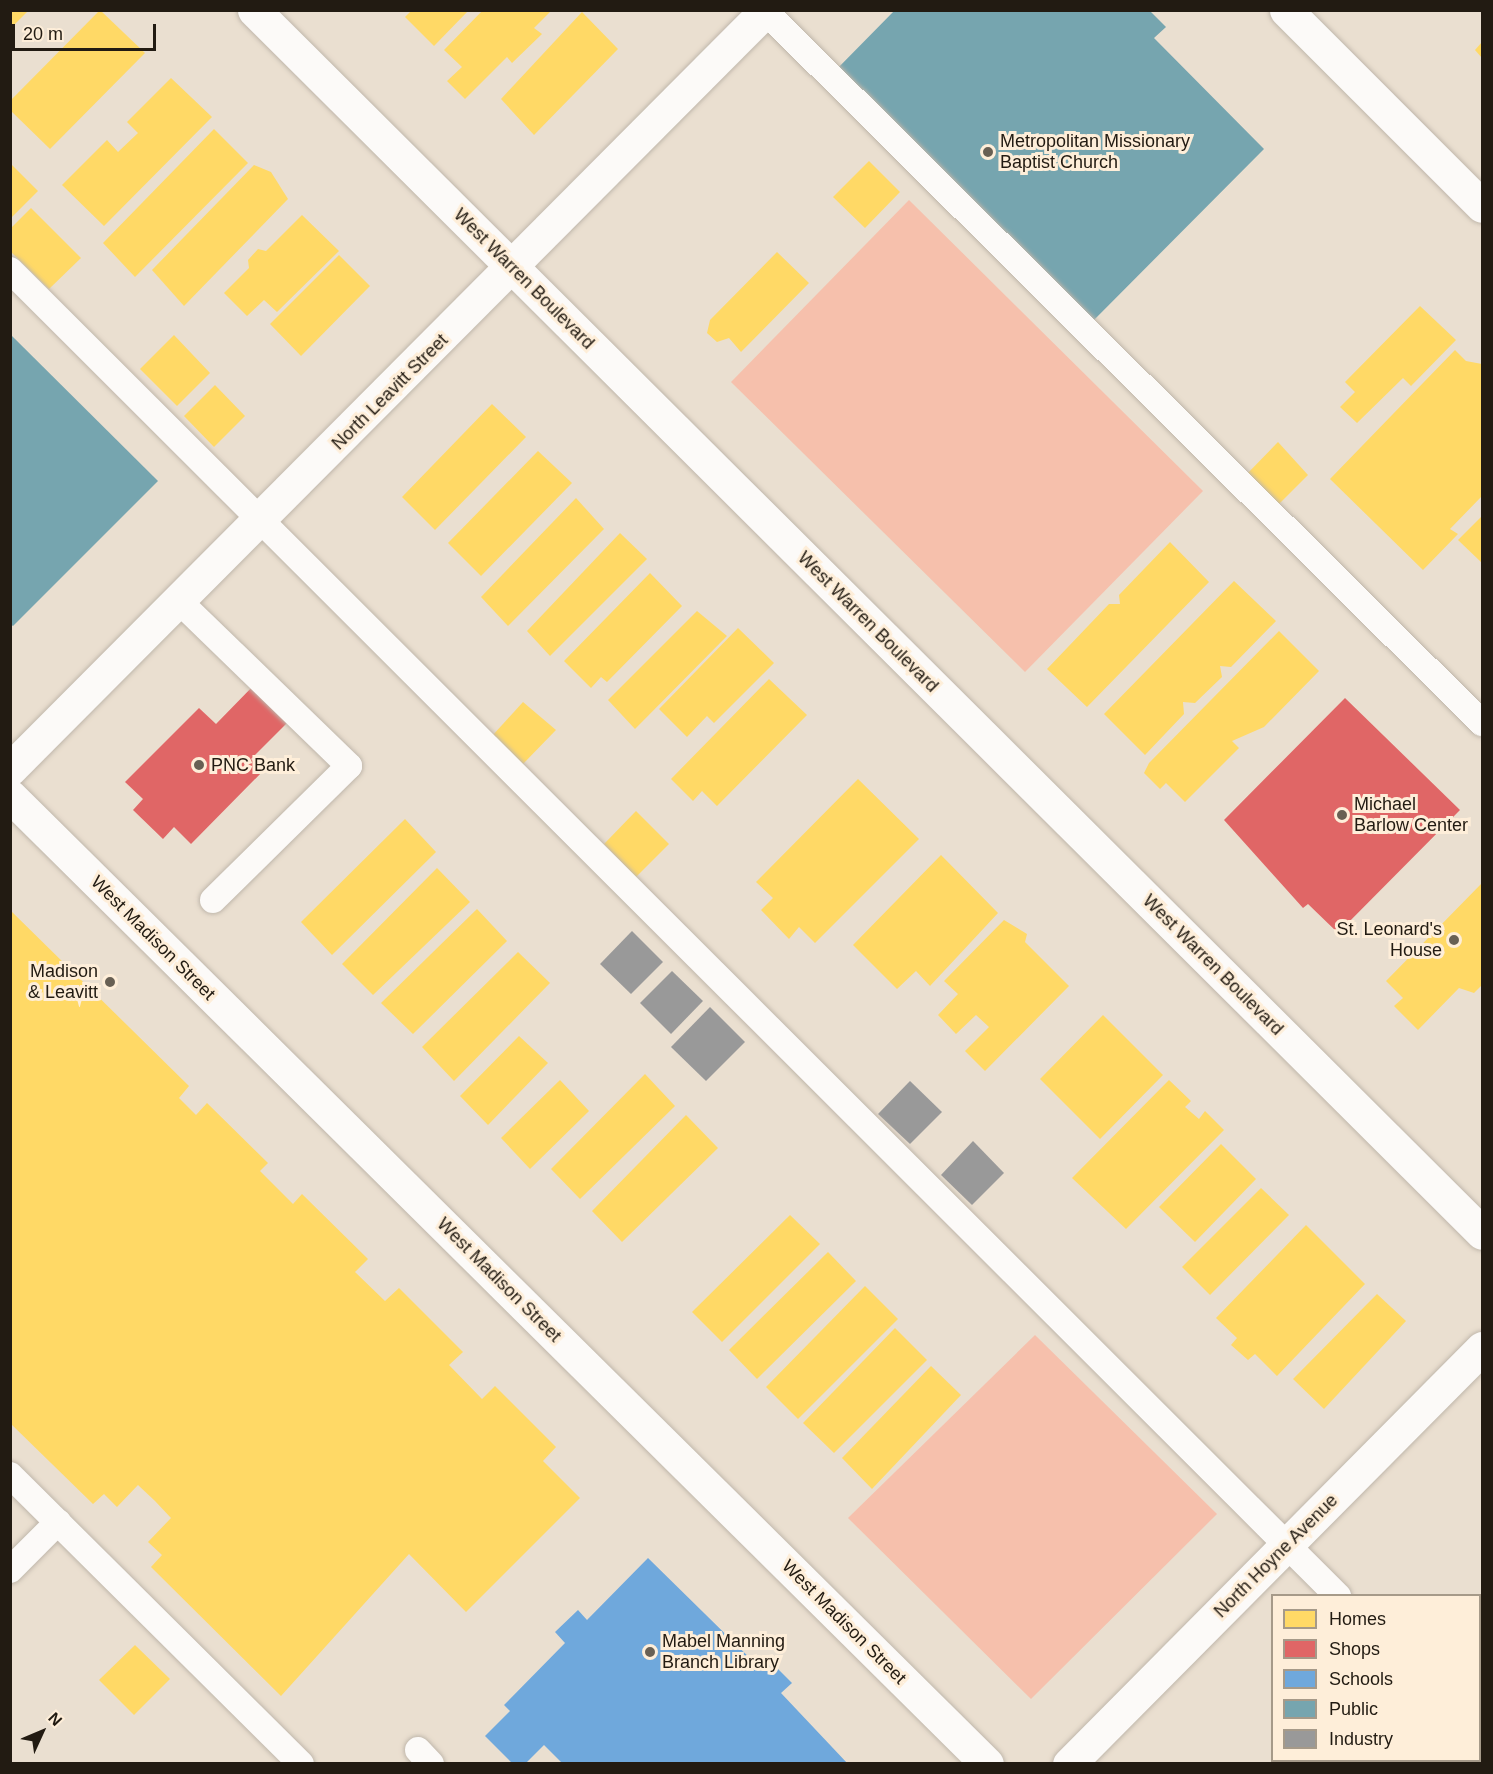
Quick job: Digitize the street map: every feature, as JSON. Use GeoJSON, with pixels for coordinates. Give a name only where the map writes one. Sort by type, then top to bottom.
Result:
{"type":"FeatureCollection","features":[{"type":"Feature","properties":{"kind":"street","name":"West Warren Boulevard"},"geometry":{"type":"LineString","coordinates":[[254,10],[1482,1233]]}},
{"type":"Feature","properties":{"kind":"street"},"geometry":{"type":"LineString","coordinates":[[1286,10],[1482,206]]}},
{"type":"Feature","properties":{"kind":"street","name":"North Leavitt Street"},"geometry":{"type":"LineString","coordinates":[[10,769],[181,603],[765,11]]}},
{"type":"Feature","properties":{"kind":"street","name":"West Madison Street"},"geometry":{"type":"LineString","coordinates":[[10,796],[987,1764]]}},
{"type":"Feature","properties":{"kind":"street","name":"North Hoyne Avenue"},"geometry":{"type":"LineString","coordinates":[[1069,1764],[1482,1348]]}},
{"type":"Feature","properties":{"kind":"lane"},"geometry":{"type":"LineString","coordinates":[[765,11],[1482,723]]}},
{"type":"Feature","properties":{"kind":"lane"},"geometry":{"type":"LineString","coordinates":[[10,270],[1336,1594]]}},
{"type":"Feature","properties":{"kind":"lane"},"geometry":{"type":"LineString","coordinates":[[181,603],[349,766],[213,900]]}},
{"type":"Feature","properties":{"kind":"lane"},"geometry":{"type":"LineString","coordinates":[[10,1475],[301,1764]]}},
{"type":"Feature","properties":{"kind":"lane"},"geometry":{"type":"LineString","coordinates":[[10,1570],[58,1522]]}},
{"type":"Feature","properties":{"kind":"shaded area"},"geometry":{"type":"Polygon","coordinates":[[[909,200],[1203,491],[1025,672],[731,382],[909,200]]]}},
{"type":"Feature","properties":{"kind":"shaded area"},"geometry":{"type":"Polygon","coordinates":[[[1035,1335],[1217,1514],[1031,1699],[848,1518],[1035,1335]]]}},
{"type":"Feature","properties":{"kind":"building: Homes"},"geometry":{"type":"Polygon","coordinates":[[[10,10],[29,10],[10,29],[10,10]]]}},
{"type":"Feature","properties":{"kind":"building: Homes"},"geometry":{"type":"Polygon","coordinates":[[[100,10],[145,53],[50,149],[10,110],[10,101],[100,10]]]}},
{"type":"Feature","properties":{"kind":"building: Homes"},"geometry":{"type":"Polygon","coordinates":[[[412,10],[469,10],[434,46],[405,17],[412,10]]]}},
{"type":"Feature","properties":{"kind":"building: Homes"},"geometry":{"type":"Polygon","coordinates":[[[483,10],[552,10],[534,28],[542,34],[512,63],[507,57],[465,99],[447,81],[462,67],[444,50],[483,10]]]}},
{"type":"Feature","properties":{"kind":"building: Homes"},"geometry":{"type":"Polygon","coordinates":[[[582,12],[618,49],[534,135],[501,99],[582,12]]]}},
{"type":"Feature","properties":{"kind":"building: Homes"},"geometry":{"type":"Polygon","coordinates":[[[1482,42],[1482,58],[1475,50],[1482,42]]]}},
{"type":"Feature","properties":{"kind":"building: Homes"},"geometry":{"type":"Polygon","coordinates":[[[171,78],[212,117],[104,226],[62,185],[107,140],[118,152],[138,133],[127,122],[171,78]]]}},
{"type":"Feature","properties":{"kind":"building: Homes"},"geometry":{"type":"Polygon","coordinates":[[[214,129],[248,163],[135,277],[103,243],[214,129]]]}},
{"type":"Feature","properties":{"kind":"building: Homes"},"geometry":{"type":"Polygon","coordinates":[[[869,161],[900,192],[865,228],[833,197],[869,161]]]}},
{"type":"Feature","properties":{"kind":"building: Homes"},"geometry":{"type":"Polygon","coordinates":[[[10,163],[38,191],[10,219],[10,163]]]}},
{"type":"Feature","properties":{"kind":"building: Homes"},"geometry":{"type":"Polygon","coordinates":[[[254,165],[271,172],[288,199],[184,306],[152,270],[254,165]]]}},
{"type":"Feature","properties":{"kind":"building: Homes"},"geometry":{"type":"Polygon","coordinates":[[[31,208],[81,258],[49,289],[10,251],[10,229],[31,208]]]}},
{"type":"Feature","properties":{"kind":"building: Homes"},"geometry":{"type":"Polygon","coordinates":[[[302,215],[339,251],[277,312],[264,300],[247,316],[224,293],[249,268],[248,260],[258,249],[266,251],[302,215]]]}},
{"type":"Feature","properties":{"kind":"building: Homes"},"geometry":{"type":"Polygon","coordinates":[[[777,252],[809,283],[741,352],[729,338],[717,342],[707,333],[710,320],[777,252]]]}},
{"type":"Feature","properties":{"kind":"building: Homes"},"geometry":{"type":"Polygon","coordinates":[[[339,255],[370,286],[301,356],[270,324],[339,255]]]}},
{"type":"Feature","properties":{"kind":"building: Homes"},"geometry":{"type":"Polygon","coordinates":[[[1420,306],[1456,340],[1411,386],[1403,378],[1357,423],[1340,407],[1355,392],[1345,382],[1420,306]]]}},
{"type":"Feature","properties":{"kind":"building: Homes"},"geometry":{"type":"Polygon","coordinates":[[[174,335],[210,373],[177,406],[140,369],[174,335]]]}},
{"type":"Feature","properties":{"kind":"building: Homes"},"geometry":{"type":"Polygon","coordinates":[[[1455,350],[1466,361],[1482,364],[1482,496],[1450,529],[1458,534],[1423,570],[1330,479],[1455,350]]]}},
{"type":"Feature","properties":{"kind":"building: Homes"},"geometry":{"type":"Polygon","coordinates":[[[215,385],[245,416],[214,447],[184,416],[215,385]]]}},
{"type":"Feature","properties":{"kind":"building: Homes"},"geometry":{"type":"Polygon","coordinates":[[[492,404],[526,437],[435,530],[402,497],[492,404]]]}},
{"type":"Feature","properties":{"kind":"building: Homes"},"geometry":{"type":"Polygon","coordinates":[[[1278,442],[1308,475],[1275,508],[1243,478],[1278,442]]]}},
{"type":"Feature","properties":{"kind":"building: Homes"},"geometry":{"type":"Polygon","coordinates":[[[538,451],[572,483],[481,576],[448,543],[538,451]]]}},
{"type":"Feature","properties":{"kind":"building: Homes"},"geometry":{"type":"Polygon","coordinates":[[[576,498],[604,529],[508,626],[481,597],[576,498]]]}},
{"type":"Feature","properties":{"kind":"building: Homes"},"geometry":{"type":"Polygon","coordinates":[[[1482,516],[1482,563],[1458,540],[1482,516]]]}},
{"type":"Feature","properties":{"kind":"building: Homes"},"geometry":{"type":"Polygon","coordinates":[[[620,533],[647,559],[550,656],[527,631],[620,533]]]}},
{"type":"Feature","properties":{"kind":"building: Homes"},"geometry":{"type":"Polygon","coordinates":[[[1170,542],[1209,582],[1087,707],[1047,669],[1109,604],[1120,604],[1119,595],[1170,542]]]}},
{"type":"Feature","properties":{"kind":"building: Homes"},"geometry":{"type":"Polygon","coordinates":[[[650,573],[682,606],[607,682],[601,677],[591,688],[564,661],[650,573]]]}},
{"type":"Feature","properties":{"kind":"building: Homes"},"geometry":{"type":"Polygon","coordinates":[[[1234,581],[1276,621],[1231,667],[1220,666],[1222,677],[1195,703],[1183,702],[1184,714],[1145,755],[1104,714],[1234,581]]]}},
{"type":"Feature","properties":{"kind":"building: Homes"},"geometry":{"type":"Polygon","coordinates":[[[697,611],[727,636],[635,729],[608,700],[697,611]]]}},
{"type":"Feature","properties":{"kind":"building: Homes"},"geometry":{"type":"Polygon","coordinates":[[[738,628],[774,663],[714,723],[707,716],[687,737],[659,709],[738,628]]]}},
{"type":"Feature","properties":{"kind":"building: Homes"},"geometry":{"type":"Polygon","coordinates":[[[1279,631],[1319,671],[1264,727],[1232,741],[1239,748],[1185,802],[1166,783],[1160,789],[1144,773],[1149,763],[1279,631]]]}},
{"type":"Feature","properties":{"kind":"building: Homes"},"geometry":{"type":"Polygon","coordinates":[[[769,679],[807,715],[717,806],[702,791],[693,801],[671,779],[769,679]]]}},
{"type":"Feature","properties":{"kind":"building: Homes"},"geometry":{"type":"Polygon","coordinates":[[[523,702],[556,730],[522,765],[492,736],[523,702]]]}},
{"type":"Feature","properties":{"kind":"building: Homes"},"geometry":{"type":"Polygon","coordinates":[[[858,779],[919,839],[815,943],[799,927],[789,939],[761,910],[773,898],[756,882],[858,779]]]}},
{"type":"Feature","properties":{"kind":"building: Homes"},"geometry":{"type":"Polygon","coordinates":[[[636,811],[669,844],[636,877],[604,844],[636,811]]]}},
{"type":"Feature","properties":{"kind":"building: Homes"},"geometry":{"type":"Polygon","coordinates":[[[405,819],[436,852],[332,955],[301,922],[405,819]]]}},
{"type":"Feature","properties":{"kind":"building: Homes"},"geometry":{"type":"Polygon","coordinates":[[[941,855],[998,913],[930,986],[916,971],[897,989],[853,945],[941,855]]]}},
{"type":"Feature","properties":{"kind":"building: Homes"},"geometry":{"type":"Polygon","coordinates":[[[437,868],[470,902],[373,995],[342,964],[437,868]]]}},
{"type":"Feature","properties":{"kind":"building: Homes","name":"St. Leonard's House"},"geometry":{"type":"Polygon","coordinates":[[[1482,883],[1482,985],[1474,993],[1459,988],[1418,1030],[1394,1006],[1403,998],[1386,981],[1482,883]]]}},
{"type":"Feature","properties":{"kind":"building: Homes"},"geometry":{"type":"Polygon","coordinates":[[[477,909],[507,941],[413,1034],[381,1003],[477,909]]]}},
{"type":"Feature","properties":{"kind":"building: Homes"},"geometry":{"type":"Polygon","coordinates":[[[10,910],[189,1086],[179,1098],[196,1115],[207,1103],[268,1163],[260,1171],[293,1204],[302,1194],[368,1259],[355,1272],[385,1301],[399,1288],[463,1352],[449,1365],[482,1399],[495,1386],[556,1447],[543,1461],[580,1498],[466,1612],[409,1554],[281,1696],[151,1567],[162,1555],[148,1542],[171,1518],[155,1501],[138,1485],[117,1507],[104,1494],[93,1504],[10,1423],[10,910]]]}},
{"type":"Feature","properties":{"kind":"building: Homes"},"geometry":{"type":"Polygon","coordinates":[[[1004,920],[1027,934],[1025,942],[1069,986],[985,1071],[965,1051],[989,1027],[976,1015],[956,1034],[938,1015],[958,994],[944,981],[1004,920]]]}},
{"type":"Feature","properties":{"kind":"building: Homes"},"geometry":{"type":"Polygon","coordinates":[[[518,952],[550,983],[454,1081],[422,1047],[518,952]]]}},
{"type":"Feature","properties":{"kind":"building: Homes"},"geometry":{"type":"Polygon","coordinates":[[[1103,1015],[1163,1075],[1100,1139],[1040,1079],[1103,1015]]]}},
{"type":"Feature","properties":{"kind":"building: Homes"},"geometry":{"type":"Polygon","coordinates":[[[519,1036],[548,1063],[488,1125],[460,1096],[519,1036]]]}},
{"type":"Feature","properties":{"kind":"building: Homes"},"geometry":{"type":"Polygon","coordinates":[[[645,1074],[675,1106],[580,1199],[551,1169],[645,1074]]]}},
{"type":"Feature","properties":{"kind":"building: Homes"},"geometry":{"type":"Polygon","coordinates":[[[560,1080],[589,1111],[530,1169],[501,1138],[560,1080]]]}},
{"type":"Feature","properties":{"kind":"building: Homes"},"geometry":{"type":"Polygon","coordinates":[[[1169,1080],[1191,1101],[1185,1107],[1199,1119],[1205,1111],[1224,1130],[1126,1229],[1072,1178],[1169,1080]]]}},
{"type":"Feature","properties":{"kind":"building: Homes"},"geometry":{"type":"Polygon","coordinates":[[[686,1115],[718,1148],[622,1242],[592,1211],[686,1115]]]}},
{"type":"Feature","properties":{"kind":"building: Homes"},"geometry":{"type":"Polygon","coordinates":[[[1221,1144],[1256,1179],[1195,1242],[1159,1207],[1221,1144]]]}},
{"type":"Feature","properties":{"kind":"building: Homes"},"geometry":{"type":"Polygon","coordinates":[[[1261,1188],[1289,1215],[1210,1295],[1182,1267],[1261,1188]]]}},
{"type":"Feature","properties":{"kind":"building: Homes"},"geometry":{"type":"Polygon","coordinates":[[[790,1215],[820,1244],[722,1342],[692,1312],[790,1215]]]}},
{"type":"Feature","properties":{"kind":"building: Homes"},"geometry":{"type":"Polygon","coordinates":[[[1306,1225],[1365,1284],[1277,1376],[1255,1354],[1248,1360],[1231,1345],[1237,1338],[1216,1318],[1306,1225]]]}},
{"type":"Feature","properties":{"kind":"building: Homes"},"geometry":{"type":"Polygon","coordinates":[[[828,1252],[856,1281],[757,1379],[729,1350],[828,1252]]]}},
{"type":"Feature","properties":{"kind":"building: Homes"},"geometry":{"type":"Polygon","coordinates":[[[865,1286],[898,1319],[798,1419],[766,1387],[865,1286]]]}},
{"type":"Feature","properties":{"kind":"building: Homes"},"geometry":{"type":"Polygon","coordinates":[[[1377,1294],[1406,1321],[1324,1409],[1293,1379],[1377,1294]]]}},
{"type":"Feature","properties":{"kind":"building: Homes"},"geometry":{"type":"Polygon","coordinates":[[[895,1328],[927,1360],[834,1453],[803,1423],[895,1328]]]}},
{"type":"Feature","properties":{"kind":"building: Homes"},"geometry":{"type":"Polygon","coordinates":[[[931,1366],[961,1395],[872,1489],[842,1458],[931,1366]]]}},
{"type":"Feature","properties":{"kind":"building: Homes"},"geometry":{"type":"Polygon","coordinates":[[[135,1645],[170,1679],[134,1715],[99,1680],[135,1645]]]}},
{"type":"Feature","properties":{"kind":"building: Shops","name":"PNC Bank"},"geometry":{"type":"Polygon","coordinates":[[[258,681],[294,716],[251,759],[263,771],[191,844],[174,827],[163,839],[133,810],[143,799],[125,782],[199,708],[216,724],[258,681]]]}},
{"type":"Feature","properties":{"kind":"building: Shops","name":"Michael Barlow Center"},"geometry":{"type":"Polygon","coordinates":[[[1345,698],[1460,810],[1338,933],[1308,904],[1303,908],[1224,820],[1345,698]]]}},
{"type":"Feature","properties":{"kind":"building: Schools","name":"Mabel Manning Branch Library"},"geometry":{"type":"Polygon","coordinates":[[[648,1558],[761,1669],[770,1661],[792,1683],[781,1693],[848,1764],[563,1764],[544,1745],[525,1764],[513,1764],[485,1736],[510,1711],[504,1705],[565,1643],[555,1632],[578,1610],[587,1620],[648,1558]]]}},
{"type":"Feature","properties":{"kind":"building: Public"},"geometry":{"type":"Polygon","coordinates":[[[895,10],[1149,10],[1166,27],[1154,38],[1264,149],[1088,326],[832,74],[895,10]]]}},
{"type":"Feature","properties":{"kind":"building: Public"},"geometry":{"type":"Polygon","coordinates":[[[10,334],[158,481],[13,626],[10,624],[10,334]]]}},
{"type":"Feature","properties":{"kind":"building: Industry"},"geometry":{"type":"Polygon","coordinates":[[[632,931],[663,962],[631,994],[600,964],[632,931]]]}},
{"type":"Feature","properties":{"kind":"building: Industry"},"geometry":{"type":"Polygon","coordinates":[[[672,971],[703,1001],[671,1034],[640,1003],[672,971]]]}},
{"type":"Feature","properties":{"kind":"building: Industry"},"geometry":{"type":"Polygon","coordinates":[[[710,1007],[745,1042],[706,1081],[671,1047],[710,1007]]]}},
{"type":"Feature","properties":{"kind":"building: Industry"},"geometry":{"type":"Polygon","coordinates":[[[910,1081],[942,1112],[910,1144],[878,1114],[910,1081]]]}},
{"type":"Feature","properties":{"kind":"building: Industry"},"geometry":{"type":"Polygon","coordinates":[[[973,1141],[1004,1173],[972,1205],[941,1175],[973,1141]]]}},
{"type":"Feature","properties":{"kind":"place","name":"Metropolitan Missionary Baptist Church"},"geometry":{"type":"Point","coordinates":[988,152]}},
{"type":"Feature","properties":{"kind":"place","name":"PNC Bank"},"geometry":{"type":"Point","coordinates":[199,765]}},
{"type":"Feature","properties":{"kind":"place","name":"Michael Barlow Center"},"geometry":{"type":"Point","coordinates":[1342,815]}},
{"type":"Feature","properties":{"kind":"place","name":"St. Leonard's House"},"geometry":{"type":"Point","coordinates":[1454,940]}},
{"type":"Feature","properties":{"kind":"place","name":"Madison & Leavitt"},"geometry":{"type":"Point","coordinates":[110,982]}},
{"type":"Feature","properties":{"kind":"place","name":"Mabel Manning Branch Library"},"geometry":{"type":"Point","coordinates":[650,1652]}}]}
